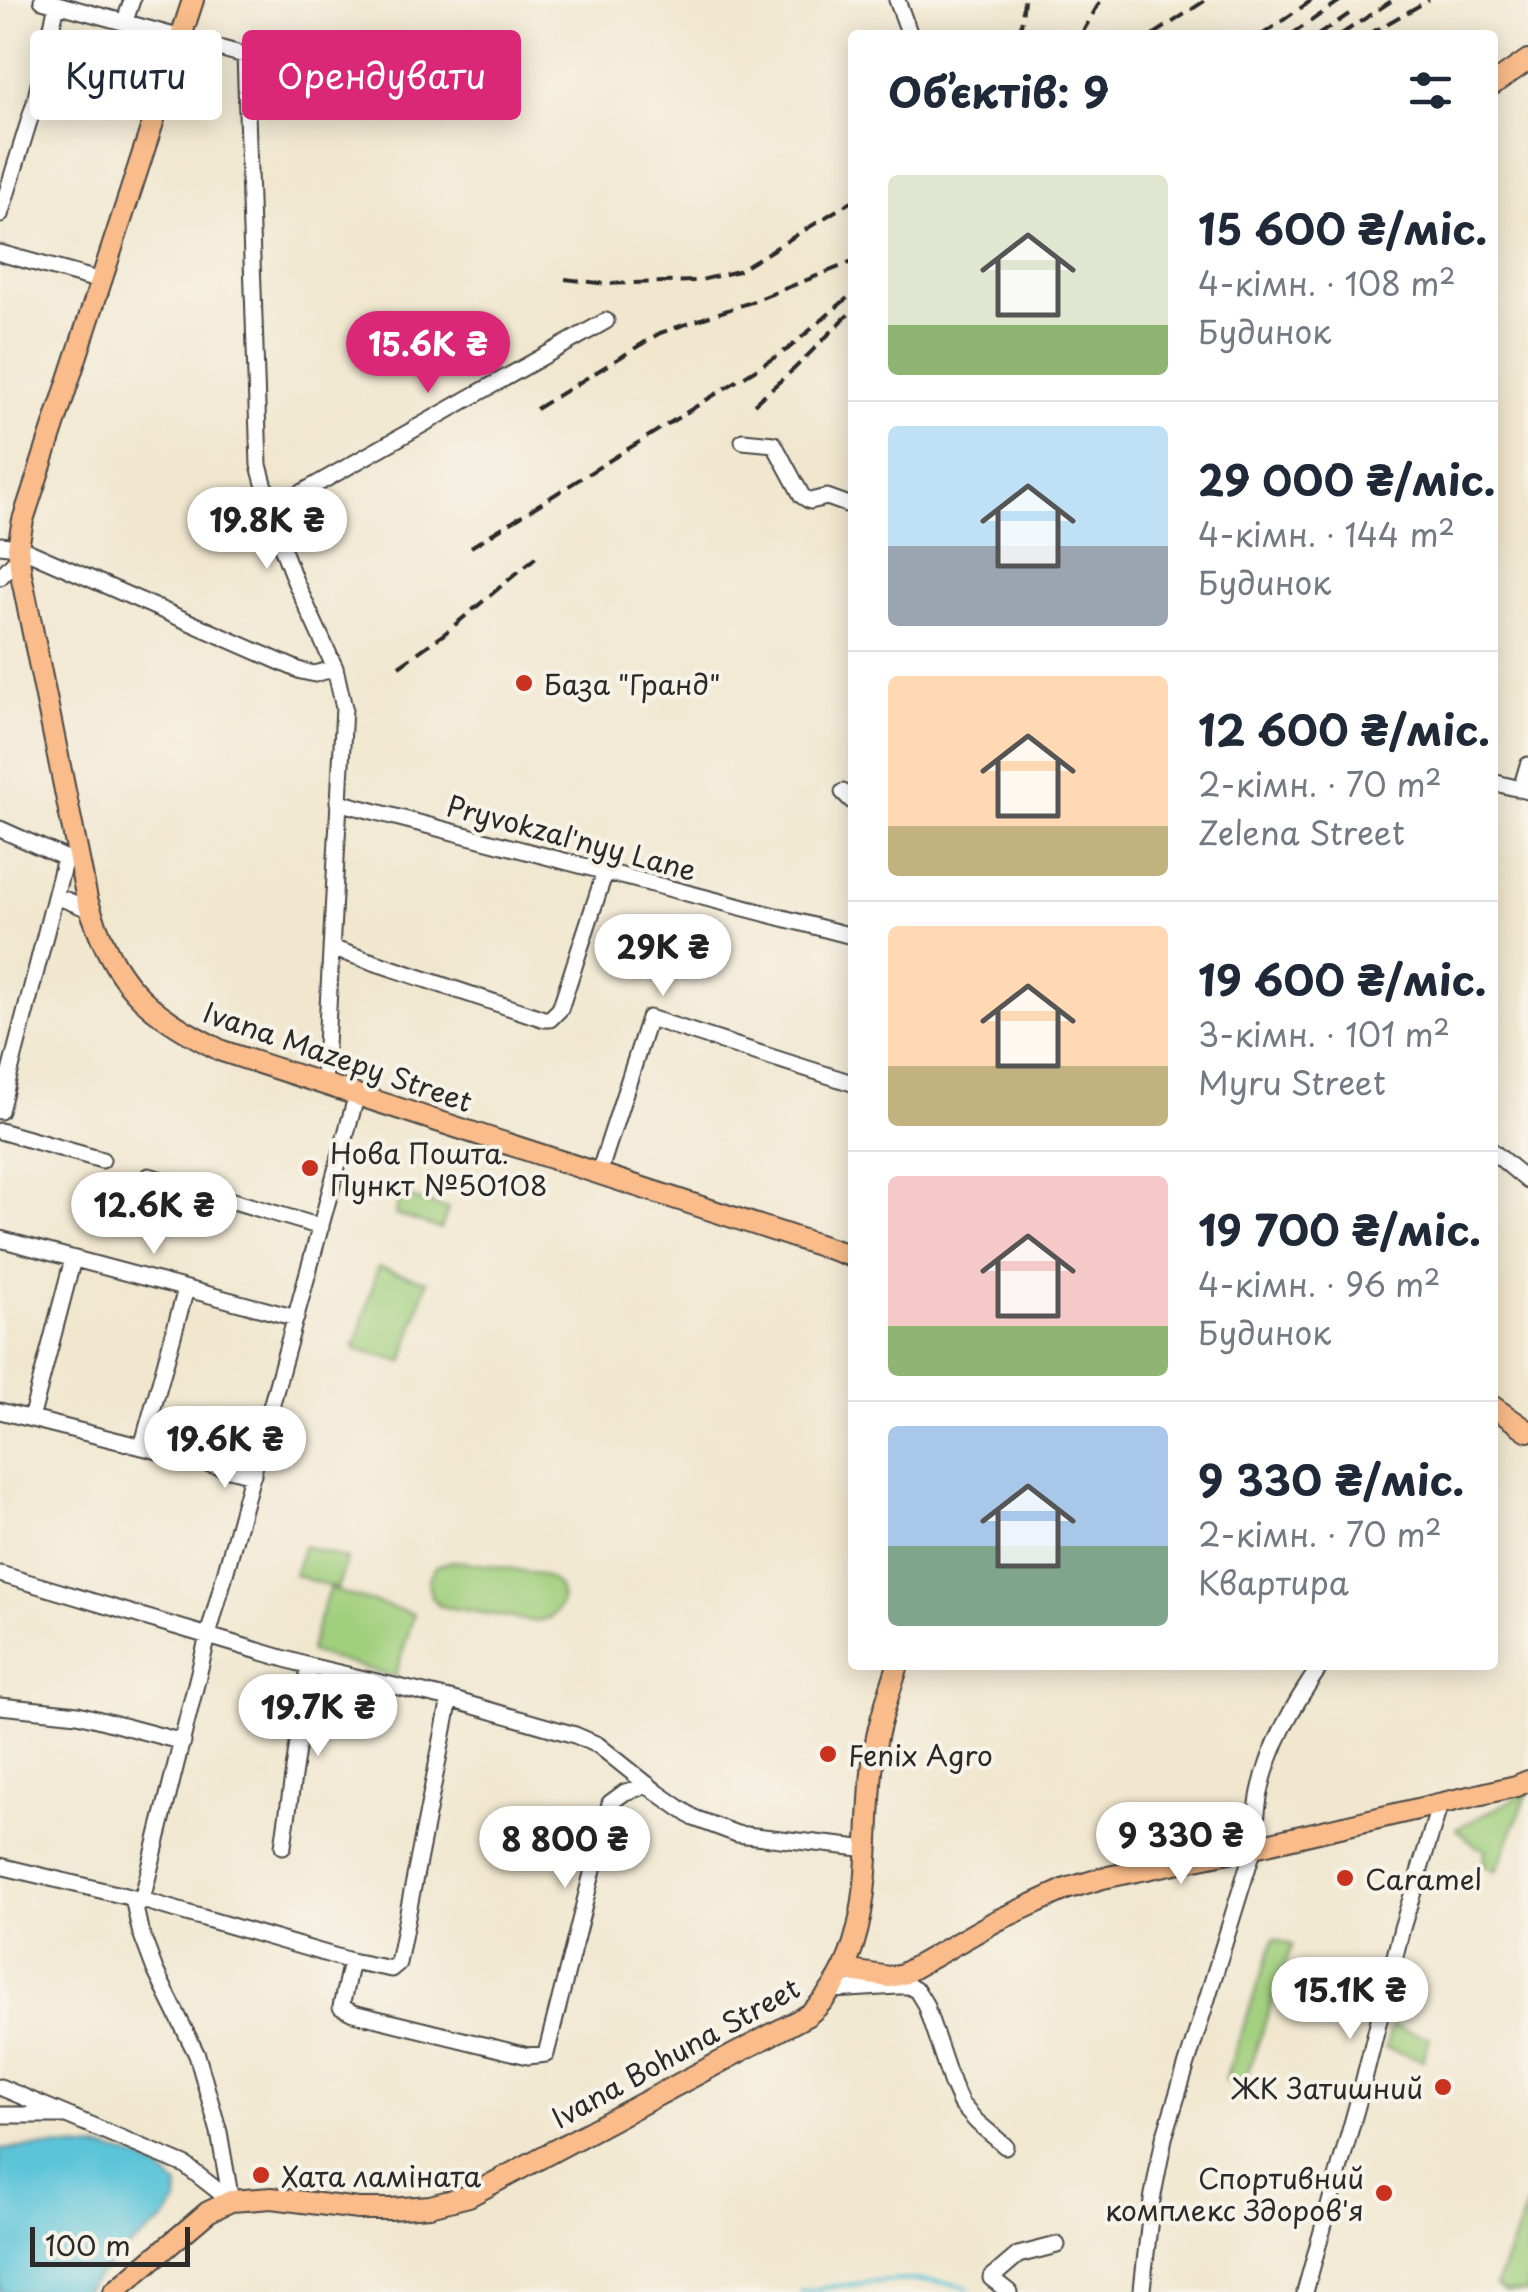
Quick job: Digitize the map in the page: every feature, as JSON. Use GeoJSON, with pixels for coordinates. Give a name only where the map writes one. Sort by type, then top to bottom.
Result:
{"type":"FeatureCollection","features":[{"type":"Feature","properties":{"kind":"main road"},"geometry":{"type":"LineString","coordinates":[[184,30],[193,0]]}},
{"type":"Feature","properties":{"kind":"main road"},"geometry":{"type":"LineString","coordinates":[[1510,79],[1528,60]]}},
{"type":"Feature","properties":{"kind":"main road"},"geometry":{"type":"LineString","coordinates":[[12,550],[154,120]]}},
{"type":"Feature","properties":{"kind":"main road","name":"Ivana Mazepy Street"},"geometry":{"type":"LineString","coordinates":[[12,550],[91,910],[114,964],[144,1003],[182,1031],[222,1051],[848,1255]]}},
{"type":"Feature","properties":{"kind":"main road"},"geometry":{"type":"LineString","coordinates":[[1498,1410],[1528,1431]]}},
{"type":"Feature","properties":{"kind":"main road","name":"Ivana Bohuna Street"},"geometry":{"type":"LineString","coordinates":[[232,2201],[272,2198],[390,2210],[430,2206],[469,2196],[808,2015],[834,1990],[855,1937],[868,1849],[874,1752],[897,1670]]}},
{"type":"Feature","properties":{"kind":"main road"},"geometry":{"type":"LineString","coordinates":[[844,1970],[896,1976],[996,1921],[1066,1889],[1528,1781]]}},
{"type":"Feature","properties":{"kind":"main road"},"geometry":{"type":"LineString","coordinates":[[114,2292],[208,2212],[232,2201]]}},
{"type":"Feature","properties":{"kind":"street"},"geometry":{"type":"LineString","coordinates":[[125,22],[132,0]]}},
{"type":"Feature","properties":{"kind":"street"},"geometry":{"type":"LineString","coordinates":[[897,0],[908,30]]}},
{"type":"Feature","properties":{"kind":"street"},"geometry":{"type":"LineString","coordinates":[[0,215],[35,102],[50,2],[158,30]]}},
{"type":"Feature","properties":{"kind":"street"},"geometry":{"type":"LineString","coordinates":[[248,120],[259,465],[280,542],[334,668],[344,708],[324,1084]]}},
{"type":"Feature","properties":{"kind":"street"},"geometry":{"type":"LineString","coordinates":[[0,252],[101,281]]}},
{"type":"Feature","properties":{"kind":"street"},"geometry":{"type":"LineString","coordinates":[[271,510],[606,321]]}},
{"type":"Feature","properties":{"kind":"street"},"geometry":{"type":"LineString","coordinates":[[743,441],[774,444],[802,496],[810,501],[827,497],[848,505]]}},
{"type":"Feature","properties":{"kind":"street"},"geometry":{"type":"LineString","coordinates":[[0,577],[12,550],[301,671],[314,674],[334,668]]}},
{"type":"Feature","properties":{"kind":"street"},"geometry":{"type":"LineString","coordinates":[[1498,783],[1525,790],[1528,765]]}},
{"type":"Feature","properties":{"kind":"street","name":"Pryvokzalʹnyy Lane"},"geometry":{"type":"LineString","coordinates":[[338,802],[848,935]]}},
{"type":"Feature","properties":{"kind":"street"},"geometry":{"type":"LineString","coordinates":[[0,829],[65,858],[0,1111]]}},
{"type":"Feature","properties":{"kind":"street"},"geometry":{"type":"LineString","coordinates":[[330,948],[550,1019],[560,1009],[605,872]]}},
{"type":"Feature","properties":{"kind":"street"},"geometry":{"type":"LineString","coordinates":[[56,896],[91,910]]}},
{"type":"Feature","properties":{"kind":"street"},"geometry":{"type":"LineString","coordinates":[[598,1173],[649,1018],[848,1082]]}},
{"type":"Feature","properties":{"kind":"street"},"geometry":{"type":"LineString","coordinates":[[232,2201],[219,2132],[197,2054],[155,1970],[140,1930],[138,1899],[357,1094]]}},
{"type":"Feature","properties":{"kind":"street"},"geometry":{"type":"LineString","coordinates":[[0,1132],[102,1160]]}},
{"type":"Feature","properties":{"kind":"street"},"geometry":{"type":"LineString","coordinates":[[1498,1156],[1528,1180]]}},
{"type":"Feature","properties":{"kind":"street"},"geometry":{"type":"LineString","coordinates":[[149,1176],[321,1227]]}},
{"type":"Feature","properties":{"kind":"street"},"geometry":{"type":"LineString","coordinates":[[0,1239],[296,1318]]}},
{"type":"Feature","properties":{"kind":"street"},"geometry":{"type":"LineString","coordinates":[[31,1419],[73,1259]]}},
{"type":"Feature","properties":{"kind":"street"},"geometry":{"type":"LineString","coordinates":[[142,1447],[186,1289]]}},
{"type":"Feature","properties":{"kind":"street"},"geometry":{"type":"LineString","coordinates":[[0,1411],[253,1476]]}},
{"type":"Feature","properties":{"kind":"street"},"geometry":{"type":"LineString","coordinates":[[0,1574],[308,1666],[450,1699],[575,1735],[598,1746],[694,1818],[737,1834],[868,1849]]}},
{"type":"Feature","properties":{"kind":"street"},"geometry":{"type":"LineString","coordinates":[[283,1846],[308,1666]]}},
{"type":"Feature","properties":{"kind":"street"},"geometry":{"type":"LineString","coordinates":[[1142,2289],[1164,2138],[1254,1846],[1259,1797],[1272,1753],[1317,1670]]}},
{"type":"Feature","properties":{"kind":"street"},"geometry":{"type":"LineString","coordinates":[[0,1866],[138,1899],[391,1969],[398,1963],[450,1699]]}},
{"type":"Feature","properties":{"kind":"street"},"geometry":{"type":"LineString","coordinates":[[0,1706],[78,1714],[183,1742]]}},
{"type":"Feature","properties":{"kind":"street"},"geometry":{"type":"LineString","coordinates":[[351,1961],[342,2007],[353,2013],[528,2056],[546,2054],[610,1802],[625,1792],[649,1785]]}},
{"type":"Feature","properties":{"kind":"street"},"geometry":{"type":"LineString","coordinates":[[1305,2292],[1402,1928],[1440,1804]]}},
{"type":"Feature","properties":{"kind":"street"},"geometry":{"type":"LineString","coordinates":[[834,1990],[909,1986],[917,1990],[961,2104],[1006,2146]]}},
{"type":"Feature","properties":{"kind":"street"},"geometry":{"type":"LineString","coordinates":[[0,2087],[185,2165],[232,2201]]}},
{"type":"Feature","properties":{"kind":"street"},"geometry":{"type":"LineString","coordinates":[[0,2116],[68,2114]]}},
{"type":"Feature","properties":{"kind":"street"},"geometry":{"type":"LineString","coordinates":[[1009,2292],[991,2278],[1018,2254],[1057,2245]]}},
{"type":"Feature","properties":{"kind":"green space"},"geometry":{"type":"Polygon","coordinates":[[[400,1195],[448,1209],[441,1229],[395,1215],[400,1195]]]}},
{"type":"Feature","properties":{"kind":"green space"},"geometry":{"type":"Polygon","coordinates":[[[378,1267],[427,1281],[403,1362],[355,1349],[378,1267]]]}},
{"type":"Feature","properties":{"kind":"green space"},"geometry":{"type":"Polygon","coordinates":[[[304,1546],[347,1559],[337,1589],[294,1575],[304,1546]]]}},
{"type":"Feature","properties":{"kind":"green space"},"geometry":{"type":"Polygon","coordinates":[[[452,1561],[548,1578],[559,1588],[559,1607],[550,1617],[537,1622],[440,1606],[431,1597],[428,1580],[436,1566],[452,1561]]]}},
{"type":"Feature","properties":{"kind":"green space"},"geometry":{"type":"Polygon","coordinates":[[[329,1589],[414,1614],[395,1677],[309,1652],[329,1589]]]}},
{"type":"Feature","properties":{"kind":"green space"},"geometry":{"type":"Polygon","coordinates":[[[1528,1792],[1496,1872],[1483,1865],[1485,1849],[1456,1829],[1528,1792]]]}},
{"type":"Feature","properties":{"kind":"green space"},"geometry":{"type":"Polygon","coordinates":[[[1274,1939],[1292,1945],[1243,2086],[1225,2080],[1274,1939]]]}},
{"type":"Feature","properties":{"kind":"green space"},"geometry":{"type":"Polygon","coordinates":[[[1392,2026],[1430,2038],[1423,2060],[1385,2048],[1392,2026]]]}},
{"type":"Feature","properties":{"kind":"green space"},"geometry":{"type":"Polygon","coordinates":[[[1528,2203],[1528,2292],[1504,2292],[1496,2286],[1528,2203]]]}},
{"type":"Feature","properties":{"kind":"water"},"geometry":{"type":"Polygon","coordinates":[[[91,2149],[129,2156],[163,2173],[178,2187],[177,2202],[166,2219],[116,2258],[82,2292],[0,2292],[0,2150],[91,2149]]]}},
{"type":"Feature","properties":{"kind":"waterway"},"geometry":{"type":"LineString","coordinates":[[801,2292],[909,2280],[969,2289]]}},
{"type":"Feature","properties":{"kind":"railway"},"geometry":{"type":"LineString","coordinates":[[1021,30],[1024,0]]}},
{"type":"Feature","properties":{"kind":"railway"},"geometry":{"type":"LineString","coordinates":[[1084,30],[1101,0]]}},
{"type":"Feature","properties":{"kind":"railway"},"geometry":{"type":"LineString","coordinates":[[1161,30],[1206,0]]}},
{"type":"Feature","properties":{"kind":"railway"},"geometry":{"type":"LineString","coordinates":[[1269,30],[1312,0]]}},
{"type":"Feature","properties":{"kind":"railway"},"geometry":{"type":"LineString","coordinates":[[1298,30],[1341,0]]}},
{"type":"Feature","properties":{"kind":"railway"},"geometry":{"type":"LineString","coordinates":[[1348,30],[1393,0]]}},
{"type":"Feature","properties":{"kind":"railway"},"geometry":{"type":"LineString","coordinates":[[1376,30],[1429,0]]}},
{"type":"Feature","properties":{"kind":"railway"},"geometry":{"type":"LineString","coordinates":[[1325,30],[1349,14]]}},
{"type":"Feature","properties":{"kind":"railway"},"geometry":{"type":"LineString","coordinates":[[565,279],[606,284],[697,281],[738,271],[848,203]]}},
{"type":"Feature","properties":{"kind":"railway"},"geometry":{"type":"LineString","coordinates":[[536,409],[660,333],[848,264]]}},
{"type":"Feature","properties":{"kind":"railway"},"geometry":{"type":"LineString","coordinates":[[471,547],[788,349],[848,297]]}},
{"type":"Feature","properties":{"kind":"railway"},"geometry":{"type":"LineString","coordinates":[[754,404],[848,315]]}},
{"type":"Feature","properties":{"kind":"railway"},"geometry":{"type":"LineString","coordinates":[[399,666],[536,557]]}},
{"type":"Feature","properties":{"kind":"place","name":"База \"Гранд\""},"geometry":{"type":"Point","coordinates":[524,683]}},
{"type":"Feature","properties":{"kind":"place","name":"Нова Пошта. Пункт №50108"},"geometry":{"type":"Point","coordinates":[310,1168]}},
{"type":"Feature","properties":{"kind":"place","name":"Fenix Agro"},"geometry":{"type":"Point","coordinates":[828,1754]}},
{"type":"Feature","properties":{"kind":"place","name":"Caramel"},"geometry":{"type":"Point","coordinates":[1345,1878]}},
{"type":"Feature","properties":{"kind":"place","name":"ЖК Затишний"},"geometry":{"type":"Point","coordinates":[1443,2087]}},
{"type":"Feature","properties":{"kind":"place","name":"Хата ламіната"},"geometry":{"type":"Point","coordinates":[261,2175]}},
{"type":"Feature","properties":{"kind":"place","name":"Спортивний комплекс Здоров'я"},"geometry":{"type":"Point","coordinates":[1384,2193]}}]}
